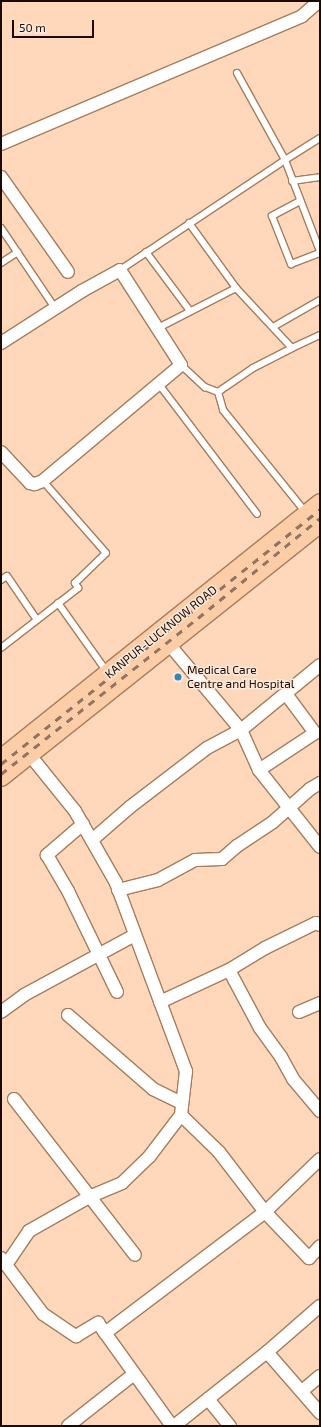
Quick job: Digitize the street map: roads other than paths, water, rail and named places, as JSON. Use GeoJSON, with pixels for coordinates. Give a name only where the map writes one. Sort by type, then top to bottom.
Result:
{"type":"FeatureCollection","features":[{"type":"Feature","properties":{"kind":"main road","name":"KANPUR-LUCKNOW ROAD"},"geometry":{"type":"LineString","coordinates":[[1,777],[168,643],[315,513]]}},
{"type":"Feature","properties":{"kind":"main road","name":"KANPUR-LUCKNOW ROAD"},"geometry":{"type":"LineString","coordinates":[[1,759],[108,674],[264,557]]}},
{"type":"Feature","properties":{"kind":"street"},"geometry":{"type":"LineString","coordinates":[[1,144],[302,16],[317,3]]}},
{"type":"Feature","properties":{"kind":"street"},"geometry":{"type":"LineString","coordinates":[[1,177],[68,272]]}},
{"type":"Feature","properties":{"kind":"street"},"geometry":{"type":"LineString","coordinates":[[1,343],[82,291],[120,270],[181,365],[43,480],[35,484],[30,483],[1,452]]}},
{"type":"Feature","properties":{"kind":"street"},"geometry":{"type":"LineString","coordinates":[[168,643],[241,730],[259,770],[320,847]]}},
{"type":"Feature","properties":{"kind":"street"},"geometry":{"type":"LineString","coordinates":[[92,840],[206,748],[241,730],[320,665]]}},
{"type":"Feature","properties":{"kind":"street"},"geometry":{"type":"LineString","coordinates":[[259,770],[318,737],[286,694]]}},
{"type":"Feature","properties":{"kind":"street"},"geometry":{"type":"LineString","coordinates":[[29,754],[75,811],[118,890],[186,1071],[181,1109],[148,1157],[122,1183],[89,1197],[29,1230],[4,1261],[42,1314],[76,1336],[98,1323],[173,1426],[267,1352],[320,1306]]}},
{"type":"Feature","properties":{"kind":"street"},"geometry":{"type":"LineString","coordinates":[[118,890],[158,880],[194,860],[222,859],[237,846],[272,822],[320,783]]}},
{"type":"Feature","properties":{"kind":"street"},"geometry":{"type":"LineString","coordinates":[[83,824],[47,855],[68,891],[98,956],[117,992]]}},
{"type":"Feature","properties":{"kind":"street"},"geometry":{"type":"LineString","coordinates":[[160,1002],[229,970],[265,948],[316,923],[320,925]]}},
{"type":"Feature","properties":{"kind":"street"},"geometry":{"type":"LineString","coordinates":[[1,1012],[24,995],[135,935]]}},
{"type":"Feature","properties":{"kind":"street"},"geometry":{"type":"LineString","coordinates":[[229,970],[260,1028],[281,1057],[293,1078],[320,1111]]}},
{"type":"Feature","properties":{"kind":"street"},"geometry":{"type":"LineString","coordinates":[[299,1012],[320,1003]]}},
{"type":"Feature","properties":{"kind":"street"},"geometry":{"type":"LineString","coordinates":[[68,1016],[153,1089],[181,1109],[218,1152],[265,1212],[309,1258],[320,1246]]}},
{"type":"Feature","properties":{"kind":"street"},"geometry":{"type":"LineString","coordinates":[[14,1099],[135,1255]]}},
{"type":"Feature","properties":{"kind":"street"},"geometry":{"type":"LineString","coordinates":[[105,1333],[265,1212],[320,1159]]}},
{"type":"Feature","properties":{"kind":"street"},"geometry":{"type":"LineString","coordinates":[[267,1352],[320,1413]]}},
{"type":"Feature","properties":{"kind":"street"},"geometry":{"type":"LineString","coordinates":[[68,1426],[134,1374]]}},
{"type":"Feature","properties":{"kind":"street"},"geometry":{"type":"LineString","coordinates":[[302,1391],[320,1376]]}},
{"type":"Feature","properties":{"kind":"street"},"geometry":{"type":"LineString","coordinates":[[208,1399],[230,1426]]}},
{"type":"Feature","properties":{"kind":"lane"},"geometry":{"type":"LineString","coordinates":[[237,73],[285,160],[320,252],[292,264],[272,216],[300,201]]}},
{"type":"Feature","properties":{"kind":"lane"},"geometry":{"type":"LineString","coordinates":[[120,270],[189,223],[320,138]]}},
{"type":"Feature","properties":{"kind":"lane"},"geometry":{"type":"LineString","coordinates":[[292,181],[320,177]]}},
{"type":"Feature","properties":{"kind":"lane"},"geometry":{"type":"LineString","coordinates":[[189,223],[236,288],[292,348]]}},
{"type":"Feature","properties":{"kind":"lane"},"geometry":{"type":"LineString","coordinates":[[1,228],[55,308]]}},
{"type":"Feature","properties":{"kind":"lane"},"geometry":{"type":"LineString","coordinates":[[1,263],[18,252]]}},
{"type":"Feature","properties":{"kind":"lane"},"geometry":{"type":"LineString","coordinates":[[146,252],[190,311]]}},
{"type":"Feature","properties":{"kind":"lane"},"geometry":{"type":"LineString","coordinates":[[158,328],[236,288]]}},
{"type":"Feature","properties":{"kind":"lane"},"geometry":{"type":"LineString","coordinates":[[272,327],[320,300]]}},
{"type":"Feature","properties":{"kind":"lane"},"geometry":{"type":"LineString","coordinates":[[218,392],[254,368],[320,335]]}},
{"type":"Feature","properties":{"kind":"lane"},"geometry":{"type":"LineString","coordinates":[[181,365],[205,387],[218,392]]}},
{"type":"Feature","properties":{"kind":"lane"},"geometry":{"type":"LineString","coordinates":[[158,383],[257,514]]}},
{"type":"Feature","properties":{"kind":"lane"},"geometry":{"type":"LineString","coordinates":[[218,392],[223,410],[315,513]]}},
{"type":"Feature","properties":{"kind":"lane"},"geometry":{"type":"LineString","coordinates":[[1,648],[78,588],[75,584],[106,553],[43,480]]}},
{"type":"Feature","properties":{"kind":"lane"},"geometry":{"type":"LineString","coordinates":[[1,580],[7,576],[37,620]]}},
{"type":"Feature","properties":{"kind":"lane"},"geometry":{"type":"LineString","coordinates":[[58,603],[108,674]]}},
{"type":"Feature","properties":{"kind":"railway"},"geometry":{"type":"LineString","coordinates":[[1,764],[320,509]]}},
{"type":"Feature","properties":{"kind":"railway"},"geometry":{"type":"LineString","coordinates":[[1,774],[198,618],[320,518]]}},
{"type":"Feature","properties":{"kind":"place","name":"Medical Care Centre and Hospital"},"geometry":{"type":"Point","coordinates":[178,677]}}]}
